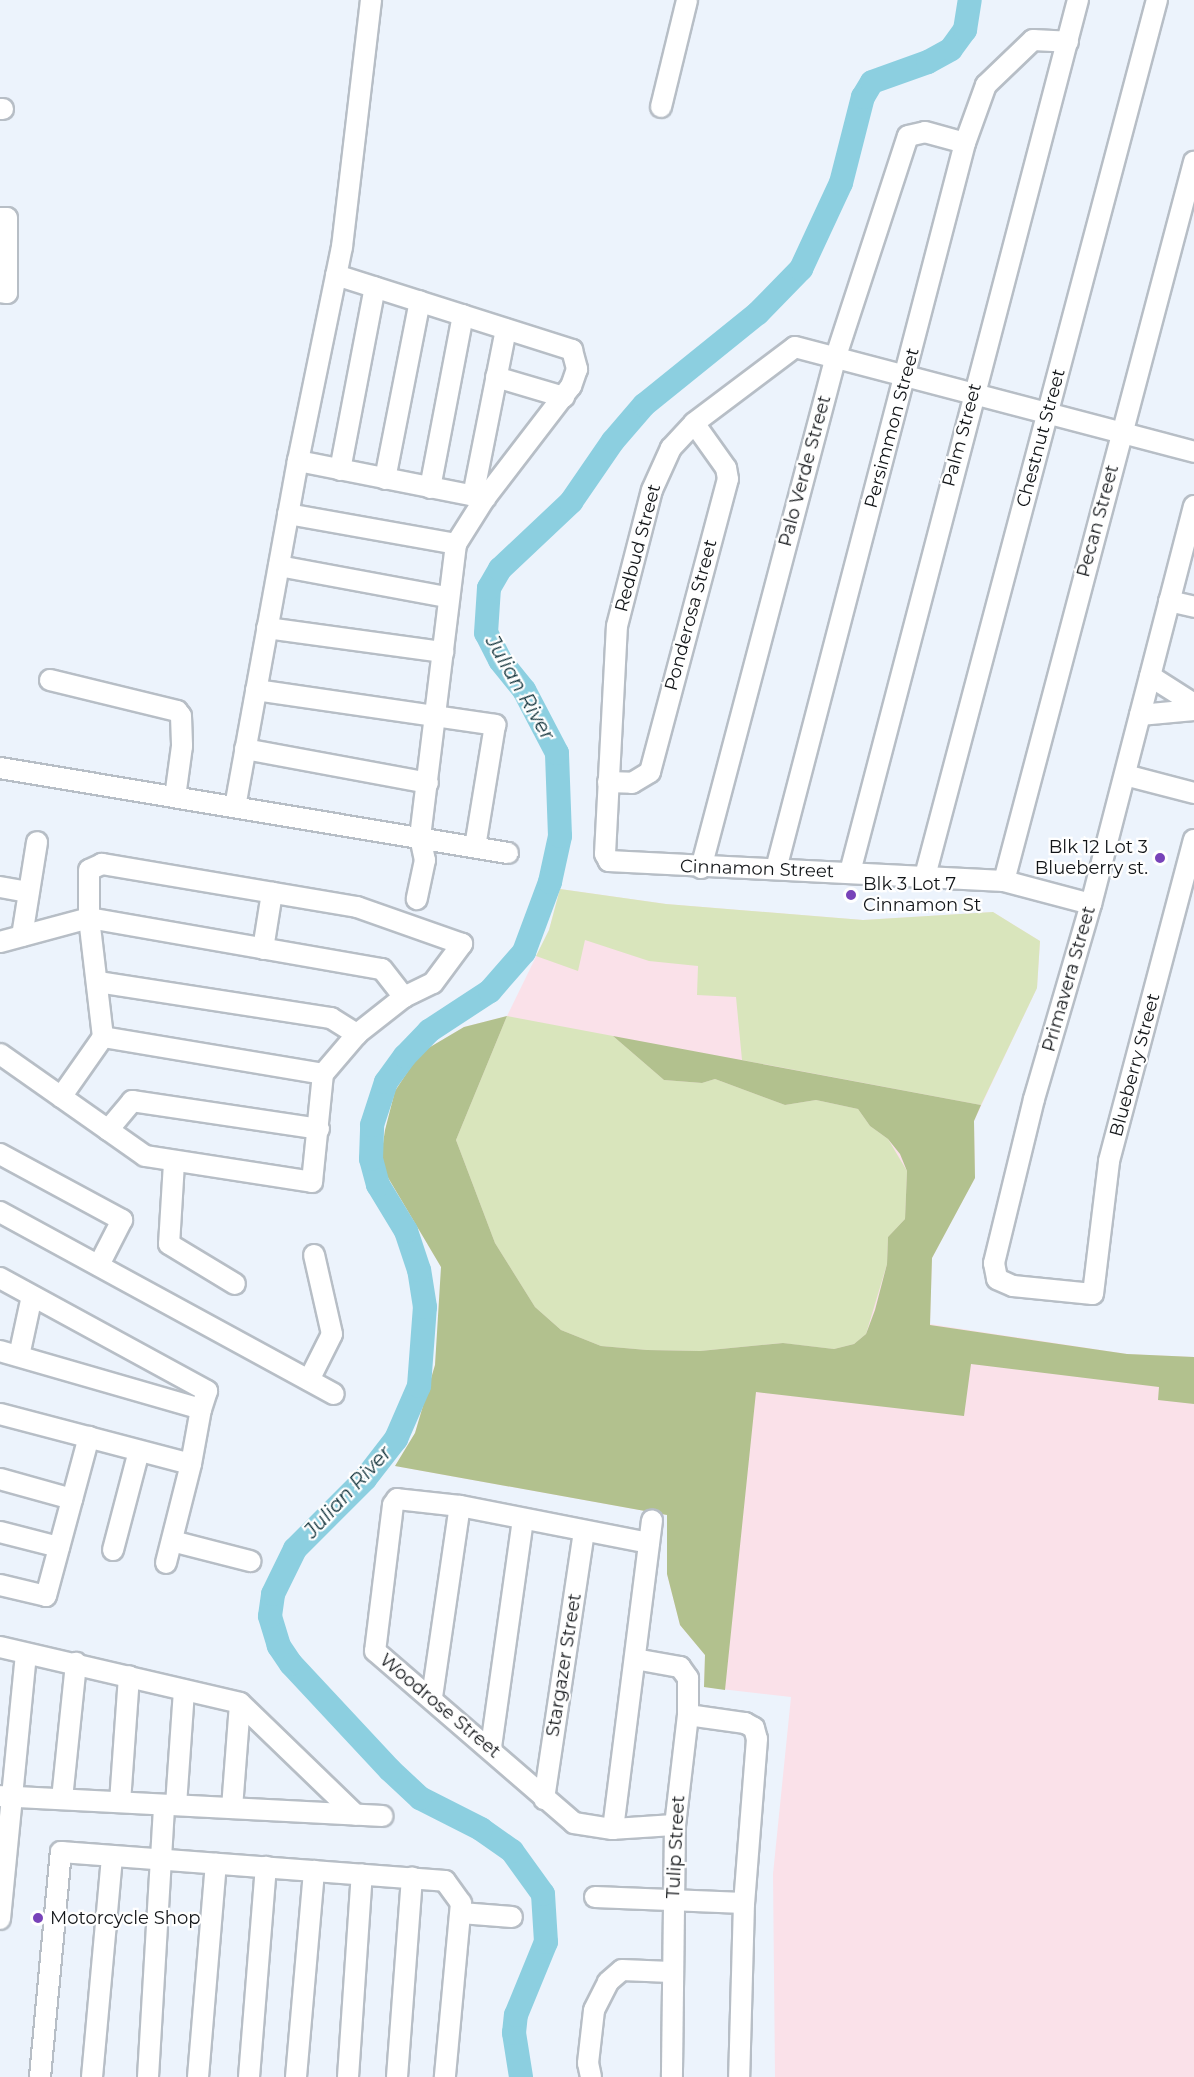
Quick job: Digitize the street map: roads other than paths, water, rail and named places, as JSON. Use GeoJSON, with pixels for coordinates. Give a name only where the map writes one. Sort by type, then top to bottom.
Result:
{"type":"FeatureCollection","features":[{"type":"Feature","properties":{"kind":"street"},"geometry":{"type":"LineString","coordinates":[[235,807],[288,514],[336,275],[371,0]]}},
{"type":"Feature","properties":{"kind":"street"},"geometry":{"type":"LineString","coordinates":[[661,106],[687,0]]}},
{"type":"Feature","properties":{"kind":"street","name":"Palm Street"},"geometry":{"type":"LineString","coordinates":[[850,872],[973,393],[1078,0]]}},
{"type":"Feature","properties":{"kind":"street","name":"Chestnut Street"},"geometry":{"type":"LineString","coordinates":[[925,876],[1157,0]]}},
{"type":"Feature","properties":{"kind":"street","name":"Persimmon Street"},"geometry":{"type":"LineString","coordinates":[[776,869],[965,143],[986,85],[1033,39],[1068,42]]}},
{"type":"Feature","properties":{"kind":"street","name":"Palo Verde Street"},"geometry":{"type":"LineString","coordinates":[[701,868],[836,356],[908,136],[925,132],[965,143]]}},
{"type":"Feature","properties":{"kind":"street","name":"Pecan Street"},"geometry":{"type":"LineString","coordinates":[[1004,881],[1121,434],[1192,174]]}},
{"type":"Feature","properties":{"kind":"street"},"geometry":{"type":"LineString","coordinates":[[0,218],[7,218],[7,292],[0,292]]}},
{"type":"Feature","properties":{"kind":"street"},"geometry":{"type":"LineString","coordinates":[[336,275],[572,350],[577,369],[564,397],[479,497],[456,544],[446,597],[438,715],[420,837],[425,860],[417,899]]}},
{"type":"Feature","properties":{"kind":"street"},"geometry":{"type":"LineString","coordinates":[[340,470],[375,287]]}},
{"type":"Feature","properties":{"kind":"street"},"geometry":{"type":"LineString","coordinates":[[385,479],[420,301]]}},
{"type":"Feature","properties":{"kind":"street"},"geometry":{"type":"LineString","coordinates":[[430,488],[463,315]]}},
{"type":"Feature","properties":{"kind":"street"},"geometry":{"type":"LineString","coordinates":[[479,497],[496,377],[506,329]]}},
{"type":"Feature","properties":{"kind":"street","name":"Redbud Street"},"geometry":{"type":"LineString","coordinates":[[605,854],[617,626],[652,490],[670,448],[694,423],[788,350],[804,347],[1194,452]]}},
{"type":"Feature","properties":{"kind":"street"},"geometry":{"type":"LineString","coordinates":[[496,377],[564,397]]}},
{"type":"Feature","properties":{"kind":"street","name":"Ponderosa Street"},"geometry":{"type":"LineString","coordinates":[[608,782],[632,783],[650,772],[728,479],[726,468],[694,423]]}},
{"type":"Feature","properties":{"kind":"street"},"geometry":{"type":"LineString","coordinates":[[298,462],[479,497]]}},
{"type":"Feature","properties":{"kind":"street","name":"Primavera Street"},"geometry":{"type":"LineString","coordinates":[[997,1279],[994,1263],[1034,1099],[1091,904],[1194,507]]}},
{"type":"Feature","properties":{"kind":"street"},"geometry":{"type":"LineString","coordinates":[[288,514],[456,544]]}},
{"type":"Feature","properties":{"kind":"street"},"geometry":{"type":"LineString","coordinates":[[279,567],[446,597]]}},
{"type":"Feature","properties":{"kind":"street"},"geometry":{"type":"LineString","coordinates":[[1168,601],[1194,607]]}},
{"type":"Feature","properties":{"kind":"street"},"geometry":{"type":"LineString","coordinates":[[267,628],[443,652]]}},
{"type":"Feature","properties":{"kind":"street"},"geometry":{"type":"LineString","coordinates":[[1150,676],[1194,704]]}},
{"type":"Feature","properties":{"kind":"street"},"geometry":{"type":"LineString","coordinates":[[50,680],[177,711],[181,716],[182,746],[175,797]]}},
{"type":"Feature","properties":{"kind":"street"},"geometry":{"type":"LineString","coordinates":[[256,690],[495,725],[475,847]]}},
{"type":"Feature","properties":{"kind":"street"},"geometry":{"type":"LineString","coordinates":[[1140,715],[1194,710]]}},
{"type":"Feature","properties":{"kind":"street"},"geometry":{"type":"LineString","coordinates":[[245,749],[428,783]]}},
{"type":"Feature","properties":{"kind":"street"},"geometry":{"type":"LineString","coordinates":[[0,768],[508,853]]}},
{"type":"Feature","properties":{"kind":"street"},"geometry":{"type":"LineString","coordinates":[[1125,776],[1194,794]]}},
{"type":"Feature","properties":{"kind":"street","name":"Blueberry Street"},"geometry":{"type":"LineString","coordinates":[[997,1279],[1013,1286],[1093,1293],[1109,1161],[1194,840]]}},
{"type":"Feature","properties":{"kind":"street"},"geometry":{"type":"LineString","coordinates":[[21,936],[37,842]]}},
{"type":"Feature","properties":{"kind":"street","name":"Cinnamon Street"},"geometry":{"type":"LineString","coordinates":[[605,854],[609,861],[622,864],[850,872],[1004,881],[1091,904]]}},
{"type":"Feature","properties":{"kind":"street"},"geometry":{"type":"LineString","coordinates":[[0,1054],[61,1097],[145,1156],[174,1163],[312,1182],[323,1074],[357,1034],[404,997],[433,983],[462,944],[357,907],[102,864],[89,870],[89,918],[98,982],[102,1037],[61,1097]]}},
{"type":"Feature","properties":{"kind":"street"},"geometry":{"type":"LineString","coordinates":[[0,887],[29,892]]}},
{"type":"Feature","properties":{"kind":"street"},"geometry":{"type":"LineString","coordinates":[[263,949],[272,893]]}},
{"type":"Feature","properties":{"kind":"street"},"geometry":{"type":"LineString","coordinates":[[0,942],[89,918],[382,969],[404,997]]}},
{"type":"Feature","properties":{"kind":"street"},"geometry":{"type":"LineString","coordinates":[[98,982],[331,1018],[357,1034]]}},
{"type":"Feature","properties":{"kind":"street"},"geometry":{"type":"LineString","coordinates":[[102,1037],[323,1074]]}},
{"type":"Feature","properties":{"kind":"street"},"geometry":{"type":"LineString","coordinates":[[108,1130],[132,1101],[319,1129]]}},
{"type":"Feature","properties":{"kind":"street"},"geometry":{"type":"LineString","coordinates":[[0,1154],[122,1220],[99,1265]]}},
{"type":"Feature","properties":{"kind":"street"},"geometry":{"type":"LineString","coordinates":[[174,1163],[169,1244],[235,1284]]}},
{"type":"Feature","properties":{"kind":"street"},"geometry":{"type":"LineString","coordinates":[[0,1212],[334,1394]]}},
{"type":"Feature","properties":{"kind":"street"},"geometry":{"type":"LineString","coordinates":[[309,1380],[332,1334],[314,1255]]}},
{"type":"Feature","properties":{"kind":"street"},"geometry":{"type":"LineString","coordinates":[[0,1278],[207,1391],[166,1563]]}},
{"type":"Feature","properties":{"kind":"street"},"geometry":{"type":"LineString","coordinates":[[32,1296],[10,1354],[201,1409]]}},
{"type":"Feature","properties":{"kind":"street"},"geometry":{"type":"LineString","coordinates":[[0,1414],[191,1464]]}},
{"type":"Feature","properties":{"kind":"street"},"geometry":{"type":"LineString","coordinates":[[0,1585],[46,1596],[89,1437]]}},
{"type":"Feature","properties":{"kind":"street"},"geometry":{"type":"LineString","coordinates":[[113,1550],[139,1451]]}},
{"type":"Feature","properties":{"kind":"street"},"geometry":{"type":"LineString","coordinates":[[0,1479],[72,1499]]}},
{"type":"Feature","properties":{"kind":"street","name":"Woodrose Street"},"geometry":{"type":"LineString","coordinates":[[649,1544],[404,1497],[393,1505],[375,1651],[432,1697],[544,1799],[574,1823],[613,1829],[675,1825]]}},
{"type":"Feature","properties":{"kind":"street"},"geometry":{"type":"LineString","coordinates":[[432,1697],[460,1506]]}},
{"type":"Feature","properties":{"kind":"street"},"geometry":{"type":"LineString","coordinates":[[490,1748],[523,1519]]}},
{"type":"Feature","properties":{"kind":"street"},"geometry":{"type":"LineString","coordinates":[[613,1829],[652,1520]]}},
{"type":"Feature","properties":{"kind":"street","name":"Stargazer Street"},"geometry":{"type":"LineString","coordinates":[[544,1799],[585,1531]]}},
{"type":"Feature","properties":{"kind":"street"},"geometry":{"type":"LineString","coordinates":[[0,1532],[59,1547]]}},
{"type":"Feature","properties":{"kind":"street"},"geometry":{"type":"LineString","coordinates":[[172,1541],[250,1561]]}},
{"type":"Feature","properties":{"kind":"street"},"geometry":{"type":"LineString","coordinates":[[0,1647],[240,1703],[356,1815]]}},
{"type":"Feature","properties":{"kind":"street"},"geometry":{"type":"LineString","coordinates":[[0,1919],[6,1797],[26,1654]]}},
{"type":"Feature","properties":{"kind":"street","name":"Tulip Street"},"geometry":{"type":"LineString","coordinates":[[635,1659],[685,1671],[688,1716],[675,1825],[671,1972],[672,2077]]}},
{"type":"Feature","properties":{"kind":"street"},"geometry":{"type":"LineString","coordinates":[[62,1799],[76,1663]]}},
{"type":"Feature","properties":{"kind":"street"},"geometry":{"type":"LineString","coordinates":[[120,1802],[129,1676]]}},
{"type":"Feature","properties":{"kind":"street"},"geometry":{"type":"LineString","coordinates":[[148,2077],[162,1860],[184,1690]]}},
{"type":"Feature","properties":{"kind":"street"},"geometry":{"type":"LineString","coordinates":[[232,1808],[240,1703]]}},
{"type":"Feature","properties":{"kind":"street"},"geometry":{"type":"LineString","coordinates":[[688,1716],[745,1723],[754,1728],[757,1739],[744,1903],[739,2077]]}},
{"type":"Feature","properties":{"kind":"street"},"geometry":{"type":"LineString","coordinates":[[6,1797],[382,1816]]}},
{"type":"Feature","properties":{"kind":"street"},"geometry":{"type":"LineString","coordinates":[[40,2077],[61,1852],[445,1881],[461,1903],[445,2077]]}},
{"type":"Feature","properties":{"kind":"street"},"geometry":{"type":"LineString","coordinates":[[92,2077],[112,1856]]}},
{"type":"Feature","properties":{"kind":"street"},"geometry":{"type":"LineString","coordinates":[[198,2077],[216,1863]]}},
{"type":"Feature","properties":{"kind":"street"},"geometry":{"type":"LineString","coordinates":[[249,2077],[266,1867]]}},
{"type":"Feature","properties":{"kind":"street"},"geometry":{"type":"LineString","coordinates":[[296,2077],[314,1871]]}},
{"type":"Feature","properties":{"kind":"street"},"geometry":{"type":"LineString","coordinates":[[348,2077],[362,1875]]}},
{"type":"Feature","properties":{"kind":"street"},"geometry":{"type":"LineString","coordinates":[[397,2077],[412,1878]]}},
{"type":"Feature","properties":{"kind":"street"},"geometry":{"type":"LineString","coordinates":[[595,1897],[744,1903]]}},
{"type":"Feature","properties":{"kind":"street"},"geometry":{"type":"LineString","coordinates":[[460,1912],[512,1917]]}},
{"type":"Feature","properties":{"kind":"street"},"geometry":{"type":"LineString","coordinates":[[591,2077],[588,2063],[594,2010],[608,1982],[622,1970],[671,1972]]}},
{"type":"Feature","properties":{"kind":"waterway","name":"Julian River"},"geometry":{"type":"LineString","coordinates":[[521,2077],[514,2033],[516,2015],[546,1942],[543,1894],[512,1851],[481,1829],[420,1798],[390,1770],[291,1664],[279,1646],[270,1616],[273,1594],[295,1549],[365,1479],[396,1439],[419,1386],[425,1307],[419,1270],[406,1231],[378,1185],[371,1159],[372,1125],[386,1082],[405,1056],[429,1031],[490,991],[524,952],[550,882],[560,836],[557,753],[524,690],[500,660],[486,633],[489,588],[500,569],[571,502],[613,441],[644,405],[758,313],[801,269],[841,183],[863,97],[872,82],[928,62],[951,49],[965,30],[970,0]]}},
{"type":"Feature","properties":{"kind":"place","name":"Blk 12 Lot 3 Blueberry st."},"geometry":{"type":"Point","coordinates":[1160,858]}},
{"type":"Feature","properties":{"kind":"place","name":"Blk 3 Lot 7 Cinnamon St"},"geometry":{"type":"Point","coordinates":[851,895]}},
{"type":"Feature","properties":{"kind":"place","name":"Motorcycle Shop"},"geometry":{"type":"Point","coordinates":[38,1918]}}]}
